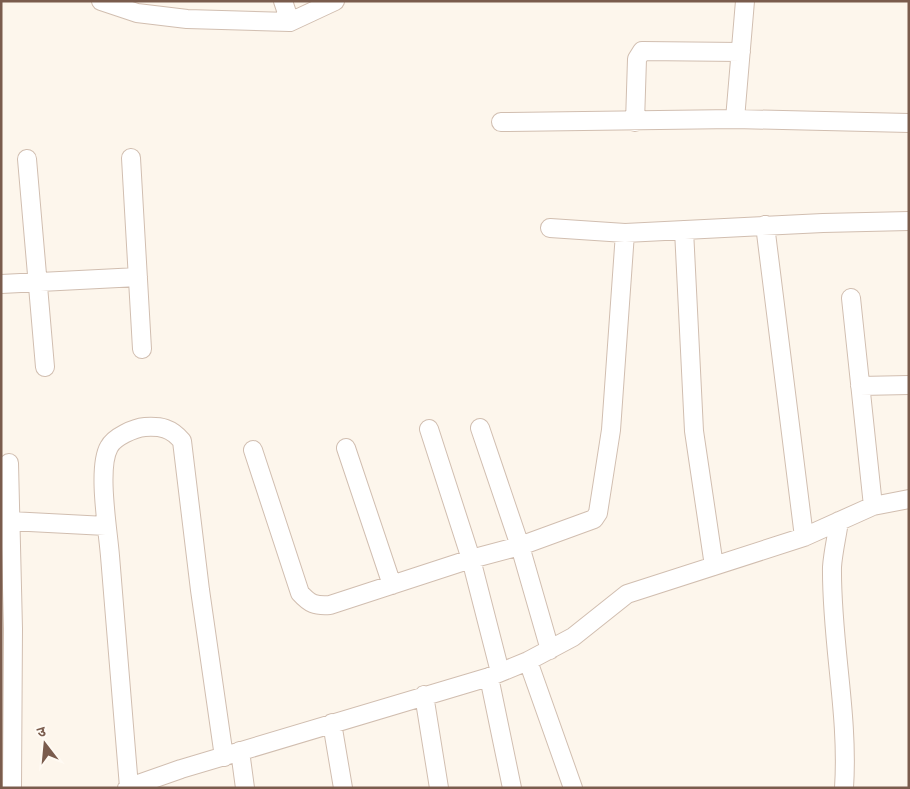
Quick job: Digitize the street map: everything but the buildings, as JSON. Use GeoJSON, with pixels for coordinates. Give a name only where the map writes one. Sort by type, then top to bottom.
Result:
{"type":"FeatureCollection","features":[{"type":"Feature","properties":{"kind":"street"},"geometry":{"type":"LineString","coordinates":[[101,1],[136,13],[187,19],[290,22],[335,1]]}},
{"type":"Feature","properties":{"kind":"street"},"geometry":{"type":"LineString","coordinates":[[283,1],[290,22]]}},
{"type":"Feature","properties":{"kind":"street"},"geometry":{"type":"LineString","coordinates":[[735,119],[744,1]]}},
{"type":"Feature","properties":{"kind":"street"},"geometry":{"type":"LineString","coordinates":[[635,122],[637,59],[642,52],[741,52]]}},
{"type":"Feature","properties":{"kind":"street"},"geometry":{"type":"LineString","coordinates":[[500,122],[635,122],[735,119],[909,123]]}},
{"type":"Feature","properties":{"kind":"street"},"geometry":{"type":"LineString","coordinates":[[131,158],[142,349]]}},
{"type":"Feature","properties":{"kind":"street"},"geometry":{"type":"LineString","coordinates":[[26,159],[45,367]]}},
{"type":"Feature","properties":{"kind":"street"},"geometry":{"type":"LineString","coordinates":[[550,228],[625,233],[765,225],[909,221]]}},
{"type":"Feature","properties":{"kind":"street"},"geometry":{"type":"LineString","coordinates":[[765,225],[804,537]]}},
{"type":"Feature","properties":{"kind":"street"},"geometry":{"type":"LineString","coordinates":[[684,230],[694,431],[714,566]]}},
{"type":"Feature","properties":{"kind":"street"},"geometry":{"type":"LineString","coordinates":[[253,450],[300,593],[309,604],[318,606],[330,605],[471,559],[520,546],[594,519],[598,513],[611,430],[625,233]]}},
{"type":"Feature","properties":{"kind":"street"},"geometry":{"type":"LineString","coordinates":[[1,284],[138,277]]}},
{"type":"Feature","properties":{"kind":"street"},"geometry":{"type":"LineString","coordinates":[[851,298],[873,506]]}},
{"type":"Feature","properties":{"kind":"street"},"geometry":{"type":"LineString","coordinates":[[860,386],[909,385]]}},
{"type":"Feature","properties":{"kind":"street"},"geometry":{"type":"LineString","coordinates":[[245,788],[232,754],[200,590],[193,517],[182,440],[174,431],[160,426],[141,428],[121,436],[109,445],[104,463],[106,526],[137,786],[232,754],[494,674],[528,661],[573,637],[627,594],[804,537],[873,506],[909,499]]}},
{"type":"Feature","properties":{"kind":"street"},"geometry":{"type":"LineString","coordinates":[[480,428],[520,546],[550,650]]}},
{"type":"Feature","properties":{"kind":"street"},"geometry":{"type":"LineString","coordinates":[[429,429],[471,559],[494,674],[512,788]]}},
{"type":"Feature","properties":{"kind":"street"},"geometry":{"type":"LineString","coordinates":[[346,448],[392,585]]}},
{"type":"Feature","properties":{"kind":"street"},"geometry":{"type":"LineString","coordinates":[[10,463],[13,629],[12,788]]}},
{"type":"Feature","properties":{"kind":"street"},"geometry":{"type":"LineString","coordinates":[[10,521],[106,526]]}},
{"type":"Feature","properties":{"kind":"street"},"geometry":{"type":"LineString","coordinates":[[840,521],[832,565],[836,647],[846,754],[844,788]]}},
{"type":"Feature","properties":{"kind":"street"},"geometry":{"type":"LineString","coordinates":[[528,661],[573,788]]}},
{"type":"Feature","properties":{"kind":"street"},"geometry":{"type":"LineString","coordinates":[[424,695],[439,788]]}},
{"type":"Feature","properties":{"kind":"street"},"geometry":{"type":"LineString","coordinates":[[332,723],[343,788]]}}]}
